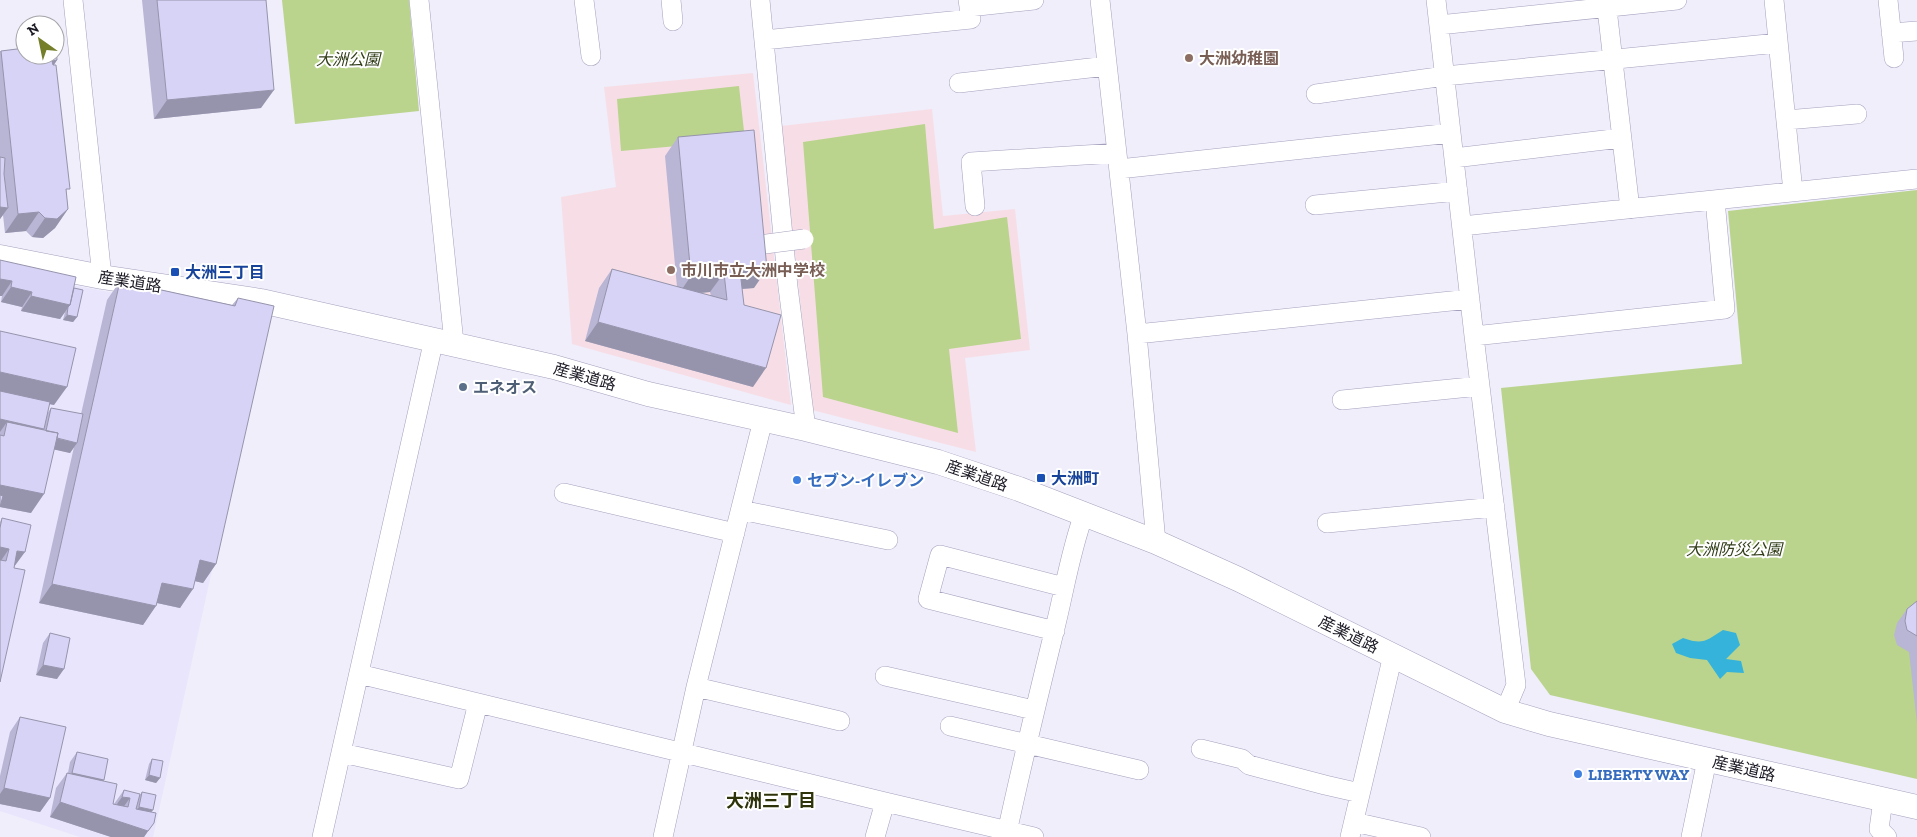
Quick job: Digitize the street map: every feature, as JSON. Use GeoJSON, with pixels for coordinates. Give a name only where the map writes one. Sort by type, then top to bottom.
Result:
{"type":"FeatureCollection","features":[{"type":"Feature","properties":{"kind":"main road","name":"産業道路"},"geometry":{"type":"LineString","coordinates":[[0,257],[102,277],[261,301],[554,367],[648,394],[806,429],[938,462],[1156,542],[1238,579],[1505,711],[1549,724],[1917,808]]}},
{"type":"Feature","properties":{"kind":"street"},"geometry":{"type":"LineString","coordinates":[[73,0],[102,277]]}},
{"type":"Feature","properties":{"kind":"street"},"geometry":{"type":"LineString","coordinates":[[322,837],[359,674],[444,341],[419,0]]}},
{"type":"Feature","properties":{"kind":"street"},"geometry":{"type":"LineString","coordinates":[[584,0],[591,56]]}},
{"type":"Feature","properties":{"kind":"street"},"geometry":{"type":"LineString","coordinates":[[671,0],[673,21]]}},
{"type":"Feature","properties":{"kind":"street"},"geometry":{"type":"LineString","coordinates":[[760,0],[788,287],[806,429]]}},
{"type":"Feature","properties":{"kind":"street"},"geometry":{"type":"LineString","coordinates":[[764,40],[970,19],[969,3],[1034,0]]}},
{"type":"Feature","properties":{"kind":"street"},"geometry":{"type":"LineString","coordinates":[[1100,0],[1137,334],[1156,542]]}},
{"type":"Feature","properties":{"kind":"street"},"geometry":{"type":"LineString","coordinates":[[1436,0],[1516,685],[1505,711]]}},
{"type":"Feature","properties":{"kind":"street"},"geometry":{"type":"LineString","coordinates":[[1439,24],[1606,4],[1676,0]]}},
{"type":"Feature","properties":{"kind":"street"},"geometry":{"type":"LineString","coordinates":[[1774,0],[1793,192]]}},
{"type":"Feature","properties":{"kind":"street"},"geometry":{"type":"LineString","coordinates":[[1888,0],[1894,58]]}},
{"type":"Feature","properties":{"kind":"street"},"geometry":{"type":"LineString","coordinates":[[1606,4],[1630,209]]}},
{"type":"Feature","properties":{"kind":"street"},"geometry":{"type":"LineString","coordinates":[[1892,33],[1917,30]]}},
{"type":"Feature","properties":{"kind":"street"},"geometry":{"type":"LineString","coordinates":[[1316,94],[1445,76],[1778,43]]}},
{"type":"Feature","properties":{"kind":"street"},"geometry":{"type":"LineString","coordinates":[[959,83],[1107,66]]}},
{"type":"Feature","properties":{"kind":"street"},"geometry":{"type":"LineString","coordinates":[[1786,120],[1857,114]]}},
{"type":"Feature","properties":{"kind":"street"},"geometry":{"type":"LineString","coordinates":[[975,206],[971,162],[1118,161],[1451,133]]}},
{"type":"Feature","properties":{"kind":"street"},"geometry":{"type":"LineString","coordinates":[[1454,158],[1622,138]]}},
{"type":"Feature","properties":{"kind":"street"},"geometry":{"type":"LineString","coordinates":[[1462,226],[1917,179]]}},
{"type":"Feature","properties":{"kind":"street"},"geometry":{"type":"LineString","coordinates":[[1314,205],[1458,191]]}},
{"type":"Feature","properties":{"kind":"street"},"geometry":{"type":"LineString","coordinates":[[1474,336],[1725,309],[1715,200]]}},
{"type":"Feature","properties":{"kind":"street"},"geometry":{"type":"LineString","coordinates":[[758,245],[804,239]]}},
{"type":"Feature","properties":{"kind":"street"},"geometry":{"type":"LineString","coordinates":[[1137,334],[1470,299]]}},
{"type":"Feature","properties":{"kind":"street"},"geometry":{"type":"LineString","coordinates":[[1342,400],[1480,386]]}},
{"type":"Feature","properties":{"kind":"street"},"geometry":{"type":"LineString","coordinates":[[663,837],[696,687],[763,420]]}},
{"type":"Feature","properties":{"kind":"street"},"geometry":{"type":"LineString","coordinates":[[564,493],[735,533]]}},
{"type":"Feature","properties":{"kind":"street"},"geometry":{"type":"LineString","coordinates":[[1327,523],[1495,507]]}},
{"type":"Feature","properties":{"kind":"street"},"geometry":{"type":"LineString","coordinates":[[741,510],[888,540]]}},
{"type":"Feature","properties":{"kind":"street"},"geometry":{"type":"LineString","coordinates":[[1007,834],[1034,710],[1055,631],[1077,534],[1084,514]]}},
{"type":"Feature","properties":{"kind":"street"},"geometry":{"type":"LineString","coordinates":[[1055,631],[928,600],[940,554],[1064,587]]}},
{"type":"Feature","properties":{"kind":"street"},"geometry":{"type":"LineString","coordinates":[[1393,655],[1352,829],[1421,837]]}},
{"type":"Feature","properties":{"kind":"street"},"geometry":{"type":"LineString","coordinates":[[359,674],[885,802],[1007,834],[1034,837]]}},
{"type":"Feature","properties":{"kind":"street"},"geometry":{"type":"LineString","coordinates":[[885,676],[1034,710]]}},
{"type":"Feature","properties":{"kind":"street"},"geometry":{"type":"LineString","coordinates":[[696,687],[840,721]]}},
{"type":"Feature","properties":{"kind":"street"},"geometry":{"type":"LineString","coordinates":[[342,753],[459,779],[478,703]]}},
{"type":"Feature","properties":{"kind":"street"},"geometry":{"type":"LineString","coordinates":[[950,726],[1139,770]]}},
{"type":"Feature","properties":{"kind":"street"},"geometry":{"type":"LineString","coordinates":[[1201,749],[1242,759],[1249,765],[1324,785],[1360,792]]}},
{"type":"Feature","properties":{"kind":"street"},"geometry":{"type":"LineString","coordinates":[[1691,837],[1707,760]]}},
{"type":"Feature","properties":{"kind":"street"},"geometry":{"type":"LineString","coordinates":[[1883,800],[1879,829],[1887,837]]}},
{"type":"Feature","properties":{"kind":"street"},"geometry":{"type":"LineString","coordinates":[[875,837],[885,802]]}},
{"type":"Feature","properties":{"kind":"shaded area","name":"市川市立大洲中学校"},"geometry":{"type":"Polygon","coordinates":[[[753,73],[791,405],[572,344],[561,197],[616,187],[604,87],[753,73]]]}},
{"type":"Feature","properties":{"kind":"shaded area"},"geometry":{"type":"Polygon","coordinates":[[[932,109],[943,216],[1015,209],[1030,350],[965,358],[976,452],[812,410],[781,126],[932,109]]]}},
{"type":"Feature","properties":{"kind":"shaded area"},"geometry":{"type":"Polygon","coordinates":[[[0,272],[267,321],[153,837],[80,837],[0,811],[0,272]]]}},
{"type":"Feature","properties":{"kind":"green space","name":"大洲公園"},"geometry":{"type":"Polygon","coordinates":[[[282,0],[409,0],[419,111],[295,124],[282,0]]]}},
{"type":"Feature","properties":{"kind":"green space"},"geometry":{"type":"Polygon","coordinates":[[[739,86],[745,140],[621,151],[617,99],[739,86]]]}},
{"type":"Feature","properties":{"kind":"green space"},"geometry":{"type":"Polygon","coordinates":[[[925,124],[934,229],[1007,217],[1021,339],[949,349],[958,433],[823,397],[803,142],[925,124]]]}},
{"type":"Feature","properties":{"kind":"green space","name":"大洲防災公園"},"geometry":{"type":"Polygon","coordinates":[[[1917,190],[1917,779],[1550,695],[1531,669],[1501,388],[1742,364],[1728,211],[1917,190]]]}},
{"type":"Feature","properties":{"kind":"water"},"geometry":{"type":"Polygon","coordinates":[[[1723,630],[1736,633],[1740,645],[1726,659],[1741,661],[1744,673],[1727,672],[1720,679],[1707,660],[1690,658],[1676,653],[1672,644],[1683,638],[1704,641],[1723,630]]]}},
{"type":"Feature","properties":{"kind":"building"},"geometry":{"type":"Polygon","coordinates":[[[157,0],[266,0],[274,90],[167,100],[157,0]]]}},
{"type":"Feature","properties":{"kind":"building"},"geometry":{"type":"Polygon","coordinates":[[[15,49],[15,65],[56,65],[70,189],[66,189],[68,209],[57,219],[45,218],[39,212],[18,214],[1,51],[15,49]]]}},
{"type":"Feature","properties":{"kind":"building"},"geometry":{"type":"Polygon","coordinates":[[[754,130],[767,269],[740,271],[744,305],[781,315],[766,368],[598,322],[612,269],[727,300],[724,273],[691,276],[678,137],[754,130]]]}},
{"type":"Feature","properties":{"kind":"building"},"geometry":{"type":"Polygon","coordinates":[[[0,157],[5,158],[4,174],[8,208],[0,207],[0,157]]]}},
{"type":"Feature","properties":{"kind":"building"},"geometry":{"type":"Polygon","coordinates":[[[0,260],[76,277],[70,305],[31,296],[32,292],[11,287],[12,281],[0,279],[0,260]]]}},
{"type":"Feature","properties":{"kind":"building"},"geometry":{"type":"Polygon","coordinates":[[[120,281],[235,306],[238,298],[274,306],[216,564],[200,560],[193,589],[162,583],[156,606],[52,584],[120,281]]]}},
{"type":"Feature","properties":{"kind":"building"},"geometry":{"type":"Polygon","coordinates":[[[74,288],[83,290],[77,317],[67,315],[74,288]]]}},
{"type":"Feature","properties":{"kind":"building"},"geometry":{"type":"Polygon","coordinates":[[[0,331],[76,348],[67,387],[0,372],[0,331]]]}},
{"type":"Feature","properties":{"kind":"building"},"geometry":{"type":"Polygon","coordinates":[[[0,391],[50,402],[44,429],[0,419],[0,391]]]}},
{"type":"Feature","properties":{"kind":"building"},"geometry":{"type":"Polygon","coordinates":[[[51,408],[83,414],[77,443],[57,438],[58,433],[46,431],[51,408]]]}},
{"type":"Feature","properties":{"kind":"building"},"geometry":{"type":"Polygon","coordinates":[[[7,422],[58,433],[44,494],[0,485],[0,435],[4,436],[7,422]]]}},
{"type":"Feature","properties":{"kind":"building"},"geometry":{"type":"Polygon","coordinates":[[[0,495],[3,496],[0,507],[0,495]]]}},
{"type":"Feature","properties":{"kind":"building"},"geometry":{"type":"Polygon","coordinates":[[[2,518],[31,525],[25,552],[17,551],[14,568],[25,570],[0,682],[0,560],[6,561],[9,549],[0,547],[2,518]]]}},
{"type":"Feature","properties":{"kind":"building"},"geometry":{"type":"Polygon","coordinates":[[[1917,601],[1917,636],[1907,630],[1905,621],[1907,609],[1917,601]]]}},
{"type":"Feature","properties":{"kind":"building"},"geometry":{"type":"Polygon","coordinates":[[[50,633],[70,638],[64,669],[43,665],[50,633]]]}},
{"type":"Feature","properties":{"kind":"building"},"geometry":{"type":"Polygon","coordinates":[[[20,717],[66,727],[50,798],[4,788],[20,717]]]}},
{"type":"Feature","properties":{"kind":"building"},"geometry":{"type":"Polygon","coordinates":[[[77,752],[108,759],[104,780],[72,773],[77,752]]]}},
{"type":"Feature","properties":{"kind":"building"},"geometry":{"type":"Polygon","coordinates":[[[152,759],[163,761],[160,778],[149,775],[152,759]]]}},
{"type":"Feature","properties":{"kind":"building"},"geometry":{"type":"Polygon","coordinates":[[[67,773],[117,784],[113,804],[128,807],[130,798],[122,797],[124,790],[140,794],[136,809],[156,813],[154,823],[148,831],[60,802],[67,773]]]}},
{"type":"Feature","properties":{"kind":"building"},"geometry":{"type":"Polygon","coordinates":[[[142,792],[156,795],[153,810],[139,807],[142,792]]]}},
{"type":"Feature","properties":{"kind":"place","name":"大洲幼稚園"},"geometry":{"type":"Point","coordinates":[1189,58]}},
{"type":"Feature","properties":{"kind":"place","name":"市川市立大洲中学校"},"geometry":{"type":"Point","coordinates":[671,270]}},
{"type":"Feature","properties":{"kind":"place","name":"大洲三丁目"},"geometry":{"type":"Point","coordinates":[175,272]}},
{"type":"Feature","properties":{"kind":"place","name":"エネオス"},"geometry":{"type":"Point","coordinates":[463,387]}},
{"type":"Feature","properties":{"kind":"place","name":"大洲町"},"geometry":{"type":"Point","coordinates":[1041,478]}},
{"type":"Feature","properties":{"kind":"place","name":"セブン-イレブン"},"geometry":{"type":"Point","coordinates":[797,480]}},
{"type":"Feature","properties":{"kind":"place","name":"LIBERTY WAY"},"geometry":{"type":"Point","coordinates":[1578,774]}},
{"type":"Feature","properties":{"kind":"district","name":"大洲三丁目"},"geometry":{"type":"Point","coordinates":[771,801]}}]}
